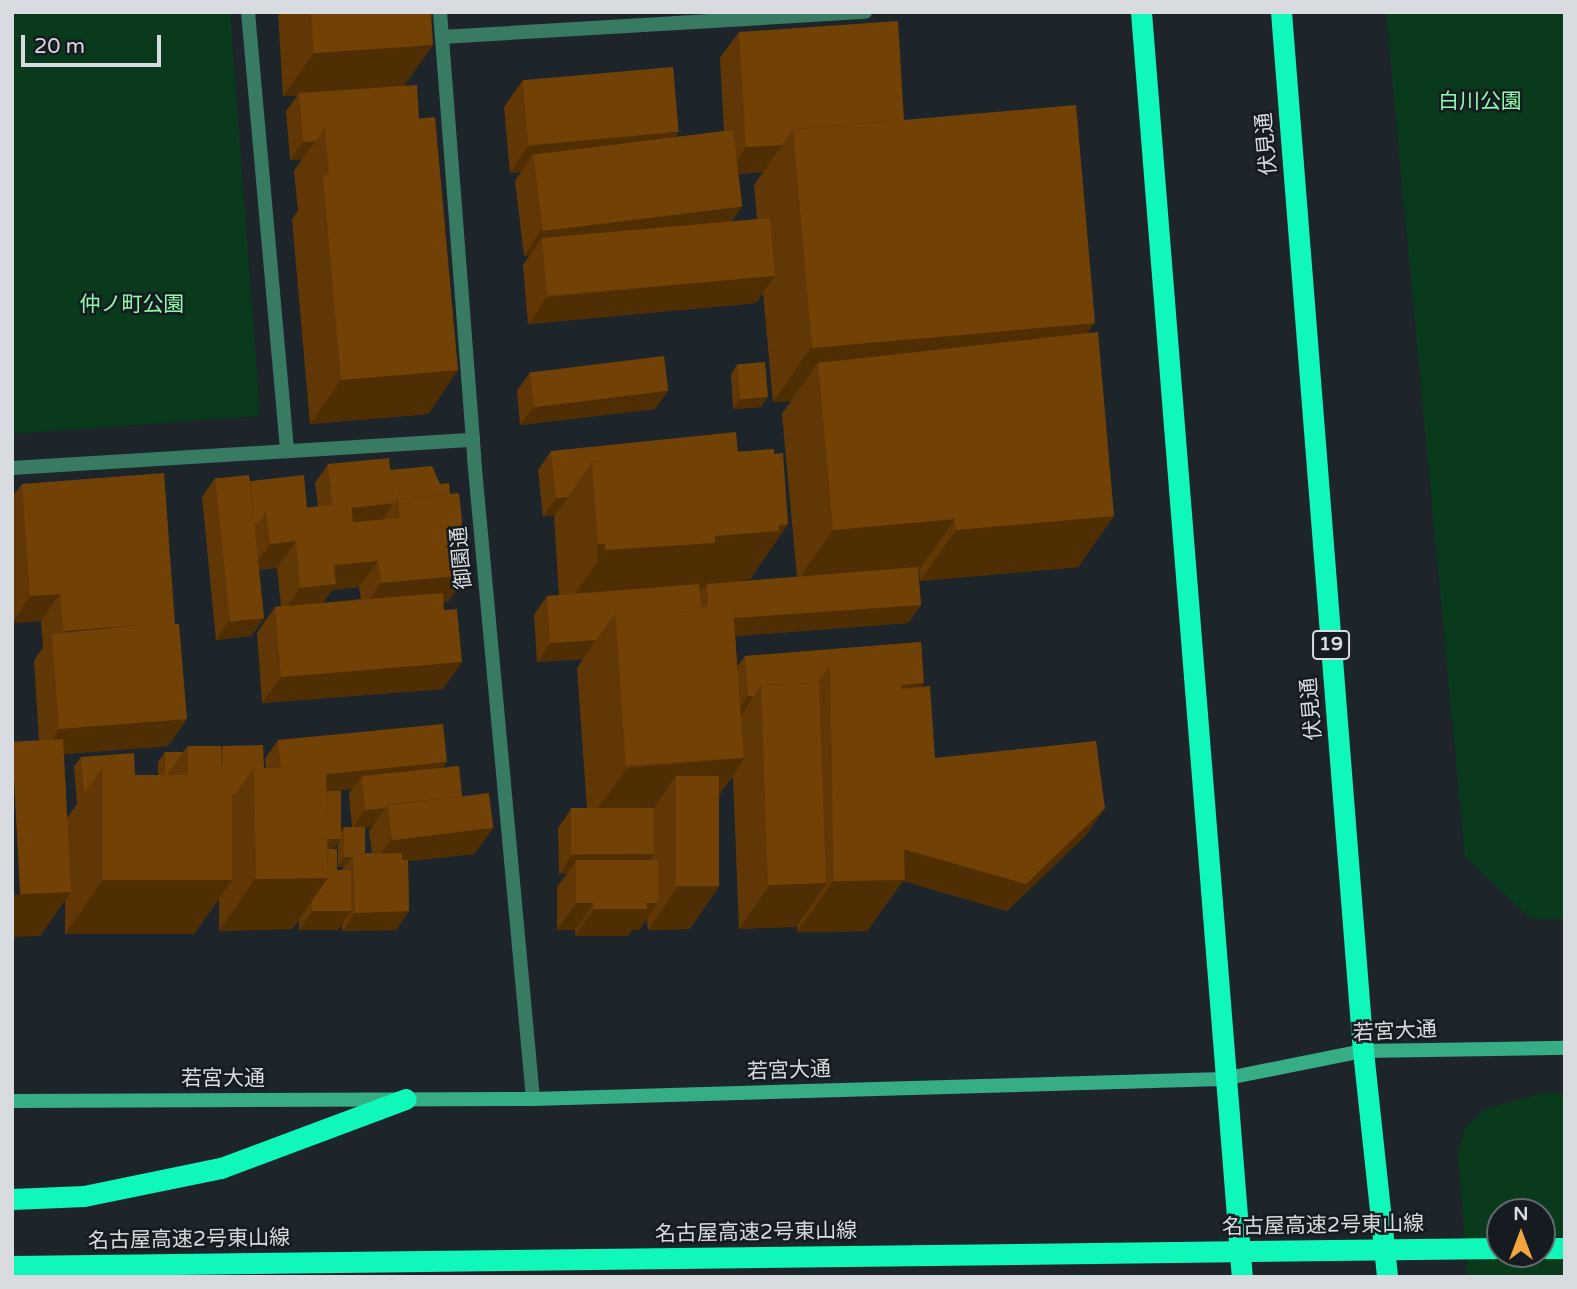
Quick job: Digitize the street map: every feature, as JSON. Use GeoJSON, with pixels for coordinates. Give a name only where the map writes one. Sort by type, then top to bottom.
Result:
{"type":"FeatureCollection","features":[{"type":"Feature","properties":{"kind":"highway"},"geometry":{"type":"LineString","coordinates":[[1141,12],[1223,1079],[1242,1277]]}},
{"type":"Feature","properties":{"kind":"highway","name":"伏見通"},"geometry":{"type":"LineString","coordinates":[[1281,12],[1363,1051],[1387,1277]]}},
{"type":"Feature","properties":{"kind":"highway"},"geometry":{"type":"LineString","coordinates":[[12,1199],[84,1196],[221,1168],[406,1099]]}},
{"type":"Feature","properties":{"kind":"highway","name":"名古屋高速2号東山線"},"geometry":{"type":"LineString","coordinates":[[12,1266],[1486,1248]]}},
{"type":"Feature","properties":{"kind":"street"},"geometry":{"type":"LineString","coordinates":[[248,12],[287,450]]}},
{"type":"Feature","properties":{"kind":"street","name":"御園通"},"geometry":{"type":"LineString","coordinates":[[440,12],[472,440],[533,1100]]}},
{"type":"Feature","properties":{"kind":"street"},"geometry":{"type":"LineString","coordinates":[[442,37],[865,12]]}},
{"type":"Feature","properties":{"kind":"street"},"geometry":{"type":"LineString","coordinates":[[12,468],[472,440]]}},
{"type":"Feature","properties":{"kind":"street","name":"若宮大通"},"geometry":{"type":"LineString","coordinates":[[12,1101],[533,1100],[1223,1079],[1363,1051],[1565,1048]]}},
{"type":"Feature","properties":{"kind":"green space","name":"仲ノ町公園"},"geometry":{"type":"Polygon","coordinates":[[[12,12],[230,12],[260,416],[12,434],[12,12]]]}},
{"type":"Feature","properties":{"kind":"green space","name":"白川公園"},"geometry":{"type":"Polygon","coordinates":[[[1386,12],[1565,12],[1565,919],[1531,919],[1465,857],[1386,12]]]}},
{"type":"Feature","properties":{"kind":"green space"},"geometry":{"type":"Polygon","coordinates":[[[1544,1093],[1565,1093],[1565,1277],[1468,1277],[1458,1153],[1465,1128],[1485,1109],[1544,1093]]]}},
{"type":"Feature","properties":{"kind":"building"},"geometry":{"type":"Polygon","coordinates":[[[311,12],[431,12],[433,45],[314,53],[311,12]]]}},
{"type":"Feature","properties":{"kind":"building"},"geometry":{"type":"Polygon","coordinates":[[[898,21],[904,120],[793,129],[782,145],[746,147],[739,32],[898,21]]]}},
{"type":"Feature","properties":{"kind":"building"},"geometry":{"type":"Polygon","coordinates":[[[673,67],[679,132],[528,145],[523,80],[673,67]]]}},
{"type":"Feature","properties":{"kind":"building"},"geometry":{"type":"Polygon","coordinates":[[[417,85],[419,119],[325,128],[316,141],[303,142],[299,93],[417,85]]]}},
{"type":"Feature","properties":{"kind":"building"},"geometry":{"type":"Polygon","coordinates":[[[1076,105],[1095,323],[812,348],[793,130],[1076,105]]]}},
{"type":"Feature","properties":{"kind":"building"},"geometry":{"type":"Polygon","coordinates":[[[435,117],[458,370],[341,380],[323,176],[329,175],[325,128],[435,117]]]}},
{"type":"Feature","properties":{"kind":"building"},"geometry":{"type":"Polygon","coordinates":[[[733,130],[742,206],[543,231],[533,154],[733,130]]]}},
{"type":"Feature","properties":{"kind":"building"},"geometry":{"type":"Polygon","coordinates":[[[770,218],[775,276],[547,296],[542,238],[770,218]]]}},
{"type":"Feature","properties":{"kind":"building"},"geometry":{"type":"Polygon","coordinates":[[[1098,332],[1114,516],[956,530],[955,519],[833,530],[818,363],[1098,332]]]}},
{"type":"Feature","properties":{"kind":"building"},"geometry":{"type":"Polygon","coordinates":[[[664,356],[668,391],[534,407],[530,372],[664,356]]]}},
{"type":"Feature","properties":{"kind":"building"},"geometry":{"type":"Polygon","coordinates":[[[765,362],[768,397],[740,399],[737,364],[765,362]]]}},
{"type":"Feature","properties":{"kind":"building"},"geometry":{"type":"Polygon","coordinates":[[[736,432],[738,452],[592,462],[568,497],[556,498],[551,451],[736,432]]]}},
{"type":"Feature","properties":{"kind":"building"},"geometry":{"type":"Polygon","coordinates":[[[774,449],[774,454],[783,453],[788,524],[779,525],[779,531],[715,536],[715,543],[605,550],[605,544],[598,544],[592,462],[774,449]]]}},
{"type":"Feature","properties":{"kind":"building"},"geometry":{"type":"Polygon","coordinates":[[[389,458],[394,503],[351,508],[351,503],[332,505],[328,464],[389,458]]]}},
{"type":"Feature","properties":{"kind":"building"},"geometry":{"type":"Polygon","coordinates":[[[432,466],[440,484],[449,483],[450,494],[398,499],[391,510],[394,503],[390,470],[432,466]]]}},
{"type":"Feature","properties":{"kind":"building"},"geometry":{"type":"Polygon","coordinates":[[[164,473],[175,624],[179,624],[187,719],[59,729],[52,634],[152,624],[63,631],[60,594],[30,596],[22,484],[164,473]]]}},
{"type":"Feature","properties":{"kind":"building"},"geometry":{"type":"Polygon","coordinates":[[[249,475],[264,618],[230,622],[215,479],[249,475]]]}},
{"type":"Feature","properties":{"kind":"building"},"geometry":{"type":"Polygon","coordinates":[[[304,475],[307,508],[266,512],[258,523],[254,523],[251,481],[304,475]]]}},
{"type":"Feature","properties":{"kind":"building"},"geometry":{"type":"Polygon","coordinates":[[[459,493],[468,575],[381,583],[378,561],[334,565],[336,584],[300,588],[296,541],[270,544],[266,512],[351,503],[353,522],[400,518],[398,499],[459,493]]]}},
{"type":"Feature","properties":{"kind":"building"},"geometry":{"type":"Polygon","coordinates":[[[918,567],[921,605],[734,618],[733,605],[708,607],[707,584],[918,567]]]}},
{"type":"Feature","properties":{"kind":"building"},"geometry":{"type":"Polygon","coordinates":[[[699,584],[701,607],[615,614],[596,640],[550,643],[547,596],[699,584]]]}},
{"type":"Feature","properties":{"kind":"building"},"geometry":{"type":"Polygon","coordinates":[[[443,593],[444,610],[457,609],[462,662],[281,677],[275,607],[443,593]]]}},
{"type":"Feature","properties":{"kind":"building"},"geometry":{"type":"Polygon","coordinates":[[[733,605],[744,758],[626,766],[615,613],[733,605]]]}},
{"type":"Feature","properties":{"kind":"building"},"geometry":{"type":"Polygon","coordinates":[[[921,642],[924,683],[901,685],[901,663],[830,665],[817,683],[761,685],[754,696],[748,696],[745,656],[921,642]]]}},
{"type":"Feature","properties":{"kind":"building"},"geometry":{"type":"Polygon","coordinates":[[[901,663],[905,880],[834,881],[830,664],[901,663]]]}},
{"type":"Feature","properties":{"kind":"building"},"geometry":{"type":"Polygon","coordinates":[[[819,683],[826,883],[768,885],[761,685],[819,683]]]}},
{"type":"Feature","properties":{"kind":"building"},"geometry":{"type":"Polygon","coordinates":[[[930,686],[935,758],[1096,741],[1105,808],[1026,884],[903,849],[901,689],[930,686]]]}},
{"type":"Feature","properties":{"kind":"building"},"geometry":{"type":"Polygon","coordinates":[[[443,724],[447,762],[326,774],[326,767],[281,768],[278,740],[443,724]]]}},
{"type":"Feature","properties":{"kind":"building"},"geometry":{"type":"Polygon","coordinates":[[[63,739],[71,892],[20,894],[12,742],[63,739]]]}},
{"type":"Feature","properties":{"kind":"building"},"geometry":{"type":"Polygon","coordinates":[[[263,745],[264,768],[254,768],[235,794],[232,794],[232,766],[223,766],[223,746],[263,745]]]}},
{"type":"Feature","properties":{"kind":"building"},"geometry":{"type":"Polygon","coordinates":[[[188,746],[221,746],[221,766],[232,766],[232,880],[103,880],[103,766],[133,766],[133,775],[188,775],[188,746]]]}},
{"type":"Feature","properties":{"kind":"building"},"geometry":{"type":"Polygon","coordinates":[[[165,752],[183,752],[167,775],[165,775],[165,752]]]}},
{"type":"Feature","properties":{"kind":"building"},"geometry":{"type":"Polygon","coordinates":[[[134,753],[135,775],[133,766],[103,766],[84,794],[81,757],[134,753]]]}},
{"type":"Feature","properties":{"kind":"building"},"geometry":{"type":"Polygon","coordinates":[[[459,766],[462,796],[388,804],[385,808],[365,810],[362,776],[459,766]]]}},
{"type":"Feature","properties":{"kind":"building"},"geometry":{"type":"Polygon","coordinates":[[[326,767],[328,878],[256,879],[254,768],[326,767]]]}},
{"type":"Feature","properties":{"kind":"building"},"geometry":{"type":"Polygon","coordinates":[[[676,776],[719,776],[719,886],[676,886],[676,776]]]}},
{"type":"Feature","properties":{"kind":"building"},"geometry":{"type":"Polygon","coordinates":[[[327,791],[341,791],[341,839],[327,839],[327,791]]]}},
{"type":"Feature","properties":{"kind":"building"},"geometry":{"type":"Polygon","coordinates":[[[489,793],[493,828],[392,840],[388,805],[489,793]]]}},
{"type":"Feature","properties":{"kind":"building"},"geometry":{"type":"Polygon","coordinates":[[[571,808],[654,808],[654,854],[571,854],[571,808]]]}},
{"type":"Feature","properties":{"kind":"building"},"geometry":{"type":"Polygon","coordinates":[[[344,827],[365,827],[365,853],[344,857],[344,827]]]}},
{"type":"Feature","properties":{"kind":"building"},"geometry":{"type":"Polygon","coordinates":[[[328,849],[337,849],[337,870],[328,870],[328,849]]]}},
{"type":"Feature","properties":{"kind":"building"},"geometry":{"type":"Polygon","coordinates":[[[402,853],[402,860],[408,860],[409,911],[355,913],[353,854],[402,853]]]}},
{"type":"Feature","properties":{"kind":"building"},"geometry":{"type":"Polygon","coordinates":[[[576,860],[658,860],[658,903],[647,903],[647,909],[594,909],[594,903],[576,903],[576,860]]]}},
{"type":"Feature","properties":{"kind":"building"},"geometry":{"type":"Polygon","coordinates":[[[328,870],[351,870],[351,911],[312,911],[312,901],[328,878],[328,870]]]}}]}
